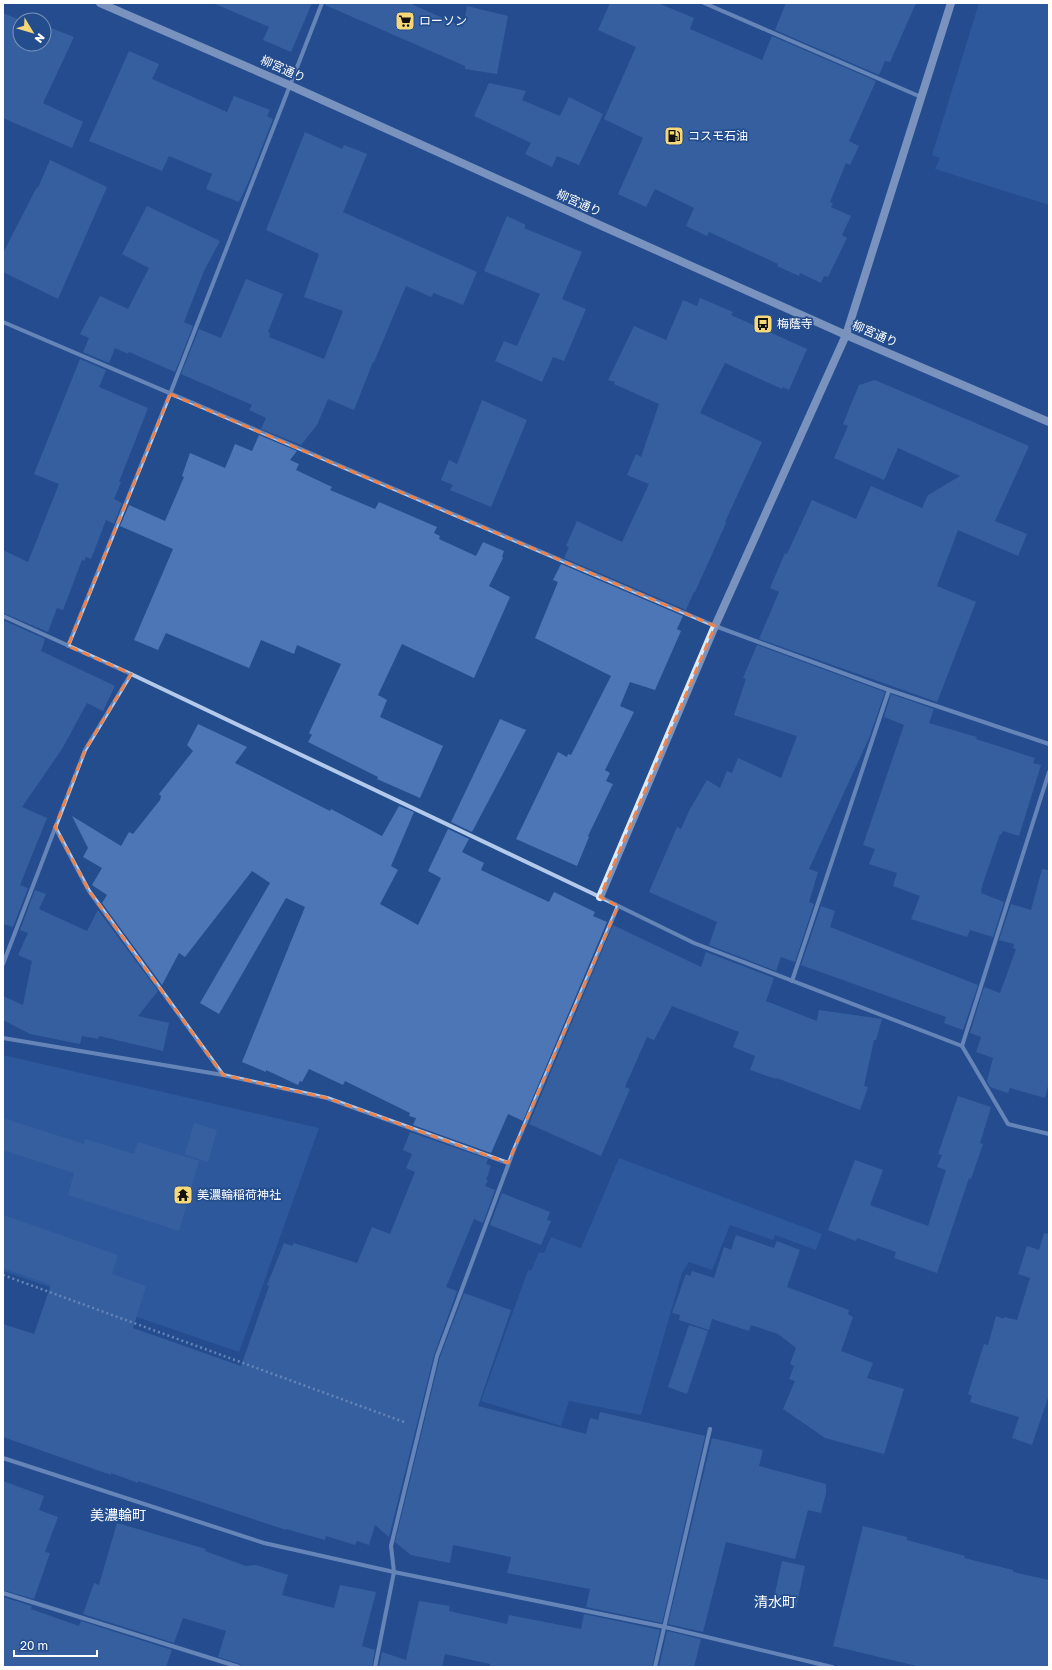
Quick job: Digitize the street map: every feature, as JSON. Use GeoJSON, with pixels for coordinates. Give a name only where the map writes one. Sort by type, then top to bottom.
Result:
{"type":"FeatureCollection","features":[{"type":"Feature","properties":{"kind":"street","name":"柳宮通り"},"geometry":{"type":"LineString","coordinates":[[100,3],[289,85],[846,335],[1049,422]]}},
{"type":"Feature","properties":{"kind":"street"},"geometry":{"type":"LineString","coordinates":[[68,646],[170,394],[322,3]]}},
{"type":"Feature","properties":{"kind":"street"},"geometry":{"type":"LineString","coordinates":[[704,3],[921,97]]}},
{"type":"Feature","properties":{"kind":"street"},"geometry":{"type":"LineString","coordinates":[[600,897],[715,626],[846,335],[951,3]]}},
{"type":"Feature","properties":{"kind":"street"},"geometry":{"type":"LineString","coordinates":[[3,322],[715,626],[889,690],[1049,744]]}},
{"type":"Feature","properties":{"kind":"street"},"geometry":{"type":"LineString","coordinates":[[3,616],[131,674],[694,943],[962,1046],[1008,1124],[1049,1134]]}},
{"type":"Feature","properties":{"kind":"street"},"geometry":{"type":"LineString","coordinates":[[3,964],[85,750],[131,674]]}},
{"type":"Feature","properties":{"kind":"street"},"geometry":{"type":"LineString","coordinates":[[792,981],[889,690]]}},
{"type":"Feature","properties":{"kind":"street"},"geometry":{"type":"LineString","coordinates":[[962,1046],[1049,772]]}},
{"type":"Feature","properties":{"kind":"street"},"geometry":{"type":"LineString","coordinates":[[55,827],[90,891],[224,1075]]}},
{"type":"Feature","properties":{"kind":"street"},"geometry":{"type":"LineString","coordinates":[[375,1667],[394,1572],[391,1546],[437,1356],[508,1163],[618,906]]}},
{"type":"Feature","properties":{"kind":"street"},"geometry":{"type":"LineString","coordinates":[[3,1038],[224,1075],[327,1098],[508,1163]]}},
{"type":"Feature","properties":{"kind":"street"},"geometry":{"type":"LineString","coordinates":[[655,1667],[710,1429]]}},
{"type":"Feature","properties":{"kind":"street"},"geometry":{"type":"LineString","coordinates":[[3,1458],[264,1543],[394,1572],[665,1627],[832,1667]]}},
{"type":"Feature","properties":{"kind":"street"},"geometry":{"type":"LineString","coordinates":[[3,1593],[240,1667]]}},
{"type":"Feature","properties":{"kind":"path"},"geometry":{"type":"LineString","coordinates":[[3,1275],[420,1428]]}},
{"type":"Feature","properties":{"kind":"highlighted area"},"geometry":{"type":"Polygon","coordinates":[[[170,394],[715,626],[600,897],[618,906],[508,1163],[327,1098],[223,1075],[89,891],[55,827],[85,750],[131,674],[68,646],[170,394]]]}},
{"type":"Feature","properties":{"kind":"shaded area"},"geometry":{"type":"Polygon","coordinates":[[[979,3],[1049,3],[1049,205],[935,169],[940,158],[932,155],[979,3]]]}},
{"type":"Feature","properties":{"kind":"shaded area","name":"美濃輪稲荷神社"},"geometry":{"type":"Polygon","coordinates":[[[3,1055],[319,1128],[239,1352],[3,1271],[3,1055]]]}},
{"type":"Feature","properties":{"kind":"shaded area"},"geometry":{"type":"Polygon","coordinates":[[[619,1158],[822,1234],[816,1250],[775,1235],[773,1240],[730,1225],[712,1270],[689,1262],[682,1273],[641,1415],[569,1401],[561,1426],[481,1401],[528,1270],[531,1271],[539,1252],[544,1253],[551,1237],[581,1248],[619,1158]]]}},
{"type":"Feature","properties":{"kind":"building"},"geometry":{"type":"Polygon","coordinates":[[[213,3],[312,3],[291,52],[263,40],[269,27],[213,3]]]}},
{"type":"Feature","properties":{"kind":"building"},"geometry":{"type":"Polygon","coordinates":[[[325,3],[409,3],[463,27],[467,6],[508,16],[497,74],[465,69],[465,66],[325,5],[325,3]]]}},
{"type":"Feature","properties":{"kind":"building"},"geometry":{"type":"Polygon","coordinates":[[[610,3],[658,3],[694,18],[690,29],[762,60],[772,36],[876,81],[849,141],[859,146],[850,165],[846,163],[830,202],[833,203],[831,207],[851,216],[842,235],[847,238],[828,277],[824,276],[821,283],[800,273],[799,276],[777,266],[778,264],[709,232],[707,236],[686,226],[694,208],[655,189],[646,207],[618,194],[643,138],[604,119],[636,47],[598,30],[610,3]]]}},
{"type":"Feature","properties":{"kind":"building"},"geometry":{"type":"Polygon","coordinates":[[[786,3],[916,3],[890,62],[885,61],[879,75],[775,30],[786,3]]]}},
{"type":"Feature","properties":{"kind":"building"},"geometry":{"type":"Polygon","coordinates":[[[3,13],[12,17],[12,52],[52,52],[52,28],[74,37],[43,103],[83,122],[72,148],[3,118],[3,13]]]}},
{"type":"Feature","properties":{"kind":"building"},"geometry":{"type":"Polygon","coordinates":[[[129,51],[159,64],[152,79],[227,112],[234,96],[270,110],[267,116],[273,119],[239,202],[206,189],[212,174],[169,156],[162,171],[89,141],[129,51]]]}},
{"type":"Feature","properties":{"kind":"building"},"geometry":{"type":"Polygon","coordinates":[[[489,83],[526,91],[522,100],[560,116],[569,97],[603,114],[579,165],[557,156],[552,167],[525,154],[531,143],[474,116],[489,83]]]}},
{"type":"Feature","properties":{"kind":"building"},"geometry":{"type":"Polygon","coordinates":[[[305,132],[342,149],[344,145],[367,154],[343,212],[477,272],[463,305],[434,293],[431,297],[406,286],[354,410],[328,399],[317,425],[301,445],[261,429],[266,418],[249,410],[252,405],[181,374],[199,329],[221,338],[246,279],[283,294],[268,332],[270,333],[269,337],[324,359],[343,311],[304,297],[319,254],[266,230],[305,132]]]}},
{"type":"Feature","properties":{"kind":"building"},"geometry":{"type":"Polygon","coordinates":[[[50,160],[107,187],[58,299],[3,272],[3,253],[37,187],[38,188],[50,160]]]}},
{"type":"Feature","properties":{"kind":"building"},"geometry":{"type":"Polygon","coordinates":[[[147,206],[220,241],[204,271],[184,322],[193,326],[175,372],[129,352],[128,354],[115,348],[109,363],[83,352],[89,338],[80,334],[100,296],[128,309],[149,268],[122,254],[147,206]]]}},
{"type":"Feature","properties":{"kind":"building"},"geometry":{"type":"Polygon","coordinates":[[[507,216],[526,225],[524,228],[582,252],[562,299],[586,309],[564,361],[553,357],[542,382],[495,361],[504,341],[517,346],[540,294],[484,271],[507,216]]]}},
{"type":"Feature","properties":{"kind":"building"},"geometry":{"type":"Polygon","coordinates":[[[700,298],[733,312],[731,315],[807,349],[789,390],[783,387],[782,389],[725,363],[700,413],[762,442],[686,610],[564,558],[569,547],[566,546],[577,521],[622,542],[649,484],[627,475],[636,454],[641,457],[659,404],[608,380],[634,326],[666,340],[683,300],[697,306],[700,298]]]}},
{"type":"Feature","properties":{"kind":"building"},"geometry":{"type":"Polygon","coordinates":[[[80,359],[106,370],[99,387],[148,408],[119,482],[121,482],[114,499],[122,503],[114,524],[106,520],[91,559],[86,557],[84,561],[82,560],[63,610],[57,608],[48,632],[3,613],[3,550],[28,562],[59,484],[34,474],[80,359]]]}},
{"type":"Feature","properties":{"kind":"building"},"geometry":{"type":"Polygon","coordinates":[[[875,380],[1029,446],[995,521],[1027,534],[1018,556],[958,530],[937,586],[976,602],[937,702],[759,639],[779,592],[770,588],[785,553],[787,554],[812,500],[856,519],[871,486],[922,508],[928,495],[960,476],[898,448],[884,480],[834,458],[848,426],[843,424],[859,385],[875,380]]]}},
{"type":"Feature","properties":{"kind":"building"},"geometry":{"type":"Polygon","coordinates":[[[482,400],[527,420],[491,507],[450,490],[453,485],[441,480],[449,460],[457,464],[482,400]]]}},
{"type":"Feature","properties":{"kind":"building"},"geometry":{"type":"Polygon","coordinates":[[[259,435],[297,451],[290,460],[299,464],[296,470],[332,487],[330,490],[375,509],[379,502],[437,527],[434,533],[440,536],[439,539],[476,556],[483,542],[504,551],[503,558],[489,586],[510,597],[474,678],[402,644],[378,695],[387,700],[380,717],[443,746],[420,798],[377,779],[378,777],[308,742],[312,735],[309,733],[341,664],[297,645],[294,654],[261,640],[249,668],[166,633],[158,650],[134,640],[173,549],[120,526],[129,505],[165,521],[184,477],[182,476],[190,453],[225,468],[235,444],[252,451],[259,435]]]}},
{"type":"Feature","properties":{"kind":"building"},"geometry":{"type":"Polygon","coordinates":[[[561,564],[683,616],[677,629],[681,631],[655,690],[630,682],[620,706],[634,712],[605,770],[610,773],[606,781],[613,784],[588,836],[589,837],[577,866],[516,839],[558,752],[567,757],[568,754],[571,755],[611,676],[535,638],[558,582],[553,580],[561,564]]]}},
{"type":"Feature","properties":{"kind":"building"},"geometry":{"type":"Polygon","coordinates":[[[3,620],[45,639],[41,651],[115,686],[103,711],[87,703],[62,749],[22,807],[47,818],[20,885],[28,888],[13,927],[3,924],[3,620]]]}},
{"type":"Feature","properties":{"kind":"building"},"geometry":{"type":"Polygon","coordinates":[[[757,645],[885,692],[869,738],[809,869],[818,872],[809,902],[814,904],[795,962],[781,957],[776,971],[709,945],[717,922],[649,892],[677,827],[681,829],[690,809],[707,780],[720,788],[727,771],[732,773],[738,758],[781,778],[797,736],[734,715],[746,679],[743,678],[757,645]]]}},
{"type":"Feature","properties":{"kind":"building"},"geometry":{"type":"Polygon","coordinates":[[[891,694],[934,709],[929,723],[977,737],[976,739],[1035,758],[1033,763],[1041,765],[1019,836],[1003,831],[1001,835],[1000,834],[982,886],[981,893],[1004,902],[993,937],[970,930],[967,937],[911,919],[920,896],[893,886],[897,873],[869,864],[875,849],[863,845],[904,725],[884,717],[891,694]]]}},
{"type":"Feature","properties":{"kind":"building"},"geometry":{"type":"Polygon","coordinates":[[[500,719],[526,730],[472,832],[451,822],[500,719]]]}},
{"type":"Feature","properties":{"kind":"building"},"geometry":{"type":"Polygon","coordinates":[[[198,724],[247,747],[235,763],[330,811],[331,809],[382,836],[399,806],[414,812],[391,866],[398,870],[380,904],[418,925],[441,878],[428,871],[448,829],[469,839],[462,852],[484,863],[481,870],[549,902],[554,892],[595,912],[593,916],[607,922],[523,1121],[508,1114],[491,1153],[413,1125],[416,1118],[409,1116],[410,1113],[345,1081],[343,1085],[309,1069],[302,1082],[300,1081],[298,1085],[266,1070],[266,1072],[242,1062],[305,907],[286,898],[219,1014],[200,1003],[270,883],[252,871],[185,957],[179,953],[162,985],[102,903],[107,895],[92,885],[102,868],[83,857],[88,848],[72,816],[121,846],[129,832],[133,834],[160,800],[161,796],[159,794],[193,751],[187,745],[198,724]]]}},
{"type":"Feature","properties":{"kind":"building"},"geometry":{"type":"Polygon","coordinates":[[[1042,869],[1049,870],[1049,1082],[1045,1098],[1010,1088],[1008,1093],[990,1087],[987,1081],[993,1058],[976,1052],[981,1037],[970,1033],[984,987],[1000,993],[1016,949],[1013,948],[1014,944],[999,940],[1011,904],[1031,910],[1042,869]]]}},
{"type":"Feature","properties":{"kind":"building"},"geometry":{"type":"Polygon","coordinates":[[[35,890],[46,894],[39,909],[87,931],[98,910],[158,991],[138,1016],[169,1023],[163,1051],[99,1036],[98,1039],[82,1036],[80,1044],[30,1034],[3,1020],[3,996],[23,1005],[32,961],[18,955],[28,933],[20,930],[35,890]]]}},
{"type":"Feature","properties":{"kind":"building"},"geometry":{"type":"Polygon","coordinates":[[[821,906],[835,911],[830,927],[978,985],[963,1030],[944,1023],[946,1017],[801,965],[821,906]]]}},
{"type":"Feature","properties":{"kind":"building"},"geometry":{"type":"Polygon","coordinates":[[[613,925],[701,967],[706,952],[774,978],[766,1001],[817,1021],[819,1010],[882,1019],[876,1040],[874,1040],[864,1086],[868,1087],[860,1110],[777,1078],[776,1079],[750,1070],[755,1056],[733,1047],[739,1032],[672,1006],[654,1040],[647,1037],[625,1087],[630,1089],[601,1156],[529,1124],[613,925]]]}},
{"type":"Feature","properties":{"kind":"building"},"geometry":{"type":"Polygon","coordinates":[[[958,1096],[991,1107],[980,1143],[983,1144],[971,1179],[969,1178],[937,1273],[894,1258],[896,1252],[857,1238],[856,1241],[828,1230],[855,1160],[883,1170],[870,1205],[928,1226],[946,1170],[937,1167],[942,1155],[938,1154],[958,1096]]]}},
{"type":"Feature","properties":{"kind":"building"},"geometry":{"type":"Polygon","coordinates":[[[3,1118],[84,1144],[85,1139],[134,1154],[138,1142],[199,1161],[179,1231],[68,1195],[74,1173],[3,1150],[3,1118]]]}},
{"type":"Feature","properties":{"kind":"building"},"geometry":{"type":"Polygon","coordinates":[[[194,1123],[217,1130],[208,1162],[185,1154],[194,1123]]]}},
{"type":"Feature","properties":{"kind":"building"},"geometry":{"type":"Polygon","coordinates":[[[410,1132],[488,1159],[486,1164],[491,1166],[485,1186],[495,1190],[483,1223],[474,1219],[446,1287],[457,1291],[434,1355],[389,1537],[375,1525],[369,1545],[357,1541],[355,1545],[326,1536],[325,1540],[286,1530],[138,1481],[138,1483],[111,1473],[111,1475],[3,1437],[3,1324],[34,1334],[51,1285],[3,1268],[3,1215],[118,1255],[112,1274],[146,1286],[133,1328],[241,1366],[269,1286],[267,1285],[284,1243],[292,1246],[294,1243],[357,1263],[372,1227],[390,1234],[415,1172],[406,1168],[412,1154],[403,1150],[410,1132]]]}},
{"type":"Feature","properties":{"kind":"building"},"geometry":{"type":"Polygon","coordinates":[[[502,1193],[550,1212],[547,1220],[551,1221],[541,1245],[490,1225],[502,1193]]]}},
{"type":"Feature","properties":{"kind":"building"},"geometry":{"type":"Polygon","coordinates":[[[1044,1233],[1049,1234],[1049,1395],[1032,1445],[1012,1438],[1019,1417],[970,1402],[972,1396],[968,1394],[984,1344],[988,1345],[996,1316],[1004,1319],[1004,1317],[1017,1320],[1030,1278],[1018,1274],[1027,1246],[1039,1250],[1044,1233]]]}},
{"type":"Feature","properties":{"kind":"building"},"geometry":{"type":"Polygon","coordinates":[[[736,1235],[774,1248],[777,1241],[800,1250],[787,1287],[849,1310],[848,1314],[853,1317],[841,1351],[873,1363],[867,1378],[904,1389],[884,1454],[825,1438],[783,1409],[795,1381],[789,1379],[794,1366],[790,1364],[796,1348],[778,1334],[751,1325],[749,1331],[712,1319],[709,1330],[679,1320],[680,1315],[672,1313],[686,1274],[690,1276],[692,1271],[714,1278],[724,1247],[731,1250],[736,1235]]]}},
{"type":"Feature","properties":{"kind":"building"},"geometry":{"type":"Polygon","coordinates":[[[464,1293],[511,1310],[478,1406],[586,1434],[590,1418],[598,1420],[600,1412],[705,1436],[662,1623],[586,1607],[590,1589],[507,1573],[511,1557],[453,1545],[450,1563],[411,1555],[395,1542],[440,1357],[464,1293]]]}},
{"type":"Feature","properties":{"kind":"building"},"geometry":{"type":"Polygon","coordinates":[[[689,1325],[708,1331],[687,1394],[668,1387],[689,1325]]]}},
{"type":"Feature","properties":{"kind":"building"},"geometry":{"type":"Polygon","coordinates":[[[712,1438],[763,1450],[759,1466],[826,1484],[826,1493],[821,1513],[808,1510],[795,1559],[726,1542],[703,1632],[668,1624],[712,1438]]]}},
{"type":"Feature","properties":{"kind":"building"},"geometry":{"type":"Polygon","coordinates":[[[3,1481],[44,1496],[39,1510],[58,1517],[45,1552],[50,1553],[34,1599],[3,1590],[3,1481]]]}},
{"type":"Feature","properties":{"kind":"building"},"geometry":{"type":"Polygon","coordinates":[[[117,1523],[206,1549],[205,1551],[246,1566],[256,1565],[288,1575],[282,1595],[334,1608],[340,1585],[376,1592],[362,1646],[375,1650],[372,1667],[242,1667],[240,1664],[218,1657],[226,1631],[183,1618],[174,1643],[83,1614],[94,1583],[99,1585],[117,1523]]]}},
{"type":"Feature","properties":{"kind":"building"},"geometry":{"type":"Polygon","coordinates":[[[863,1526],[907,1537],[907,1540],[965,1556],[964,1558],[1013,1570],[1013,1572],[1049,1580],[1049,1667],[921,1667],[833,1646],[863,1526]]]}},
{"type":"Feature","properties":{"kind":"building"},"geometry":{"type":"Polygon","coordinates":[[[782,1561],[805,1566],[796,1608],[773,1603],[782,1561]]]}},
{"type":"Feature","properties":{"kind":"building"},"geometry":{"type":"Polygon","coordinates":[[[3,1597],[32,1606],[31,1609],[79,1626],[81,1621],[172,1650],[166,1667],[3,1667],[3,1597]]]}},
{"type":"Feature","properties":{"kind":"building"},"geometry":{"type":"Polygon","coordinates":[[[419,1601],[450,1606],[449,1611],[507,1624],[509,1615],[581,1629],[584,1614],[660,1630],[652,1667],[490,1667],[490,1664],[445,1654],[442,1667],[379,1667],[382,1652],[406,1660],[419,1601]]]}},
{"type":"Feature","properties":{"kind":"building"},"geometry":{"type":"Polygon","coordinates":[[[667,1631],[701,1639],[694,1667],[659,1667],[667,1631]]]}},
{"type":"Feature","properties":{"kind":"place","name":"ローソン"},"geometry":{"type":"Point","coordinates":[405,21]}},
{"type":"Feature","properties":{"kind":"place","name":"コスモ石油"},"geometry":{"type":"Point","coordinates":[674,136]}},
{"type":"Feature","properties":{"kind":"place","name":"梅蔭寺"},"geometry":{"type":"Point","coordinates":[763,324]}},
{"type":"Feature","properties":{"kind":"place","name":"美濃輪稲荷神社"},"geometry":{"type":"Point","coordinates":[183,1195]}},
{"type":"Feature","properties":{"kind":"district","name":"美濃輪町"},"geometry":{"type":"Point","coordinates":[118,1515]}},
{"type":"Feature","properties":{"kind":"district","name":"清水町"},"geometry":{"type":"Point","coordinates":[775,1602]}}]}
